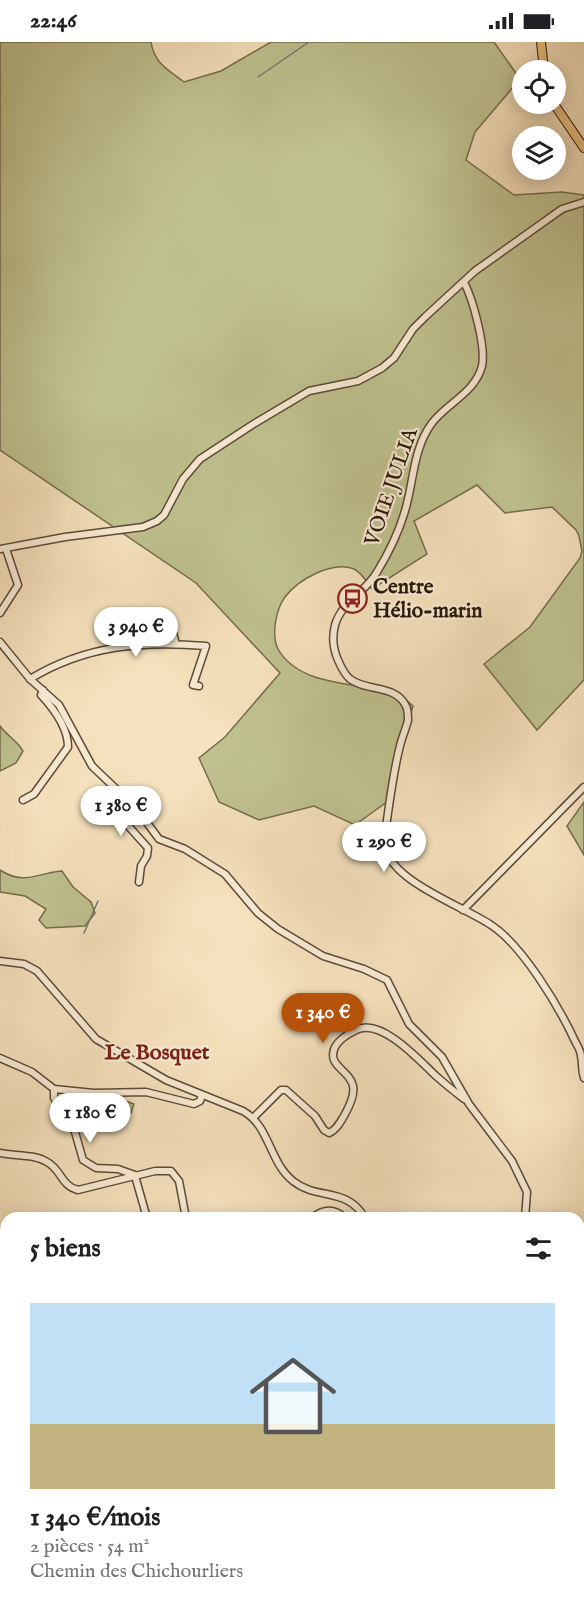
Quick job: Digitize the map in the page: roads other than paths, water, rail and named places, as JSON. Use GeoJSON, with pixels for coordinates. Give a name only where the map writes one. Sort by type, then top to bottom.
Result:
{"type":"FeatureCollection","features":[{"type":"Feature","properties":{"kind":"main road"},"geometry":{"type":"LineString","coordinates":[[541,42],[543,60]]}},
{"type":"Feature","properties":{"kind":"main road"},"geometry":{"type":"LineString","coordinates":[[561,114],[584,148]]}},
{"type":"Feature","properties":{"kind":"street"},"geometry":{"type":"LineString","coordinates":[[0,613],[18,585],[3,549],[65,537],[143,527],[157,521],[164,514],[183,480],[200,459],[309,392],[358,381],[382,368],[394,358],[413,329],[475,271],[562,209],[584,201]]}},
{"type":"Feature","properties":{"kind":"street","name":"VOIE JULIA"},"geometry":{"type":"LineString","coordinates":[[464,282],[480,339],[482,365],[472,386],[431,424],[413,468],[405,514],[376,575],[341,612],[334,627],[334,653],[347,677],[396,695],[404,703],[408,712],[399,747],[384,840],[387,857],[400,873],[489,923],[504,934],[560,1010],[582,1055],[580,1066],[584,1078]]}},
{"type":"Feature","properties":{"kind":"street"},"geometry":{"type":"LineString","coordinates":[[168,615],[176,644]]}},
{"type":"Feature","properties":{"kind":"street"},"geometry":{"type":"LineString","coordinates":[[0,642],[30,679],[63,709],[96,771],[136,808],[159,839],[185,849],[225,874],[269,923],[323,956],[364,969],[387,980],[409,1024],[442,1057],[469,1104],[505,1150],[527,1192],[525,1212]]}},
{"type":"Feature","properties":{"kind":"street"},"geometry":{"type":"LineString","coordinates":[[30,679],[75,656],[95,651],[131,646],[176,644],[206,646],[193,685],[200,686]]}},
{"type":"Feature","properties":{"kind":"street"},"geometry":{"type":"LineString","coordinates":[[22,800],[34,794],[68,747],[68,740],[55,710],[40,695],[43,690]]}},
{"type":"Feature","properties":{"kind":"street"},"geometry":{"type":"LineString","coordinates":[[463,910],[584,787]]}},
{"type":"Feature","properties":{"kind":"street"},"geometry":{"type":"LineString","coordinates":[[136,808],[125,814],[122,819],[148,848],[147,856],[141,866],[139,882]]}},
{"type":"Feature","properties":{"kind":"street"},"geometry":{"type":"LineString","coordinates":[[0,961],[24,964],[33,968],[96,1039],[166,1080],[254,1117],[282,1171],[295,1183],[308,1190],[352,1202],[360,1212]]}},
{"type":"Feature","properties":{"kind":"street"},"geometry":{"type":"LineString","coordinates":[[254,1117],[281,1090],[286,1090],[315,1116],[324,1130],[329,1133],[333,1131],[348,1109],[353,1086],[350,1079],[334,1062],[334,1049],[346,1035],[360,1028],[376,1029],[406,1047],[469,1104]]}},
{"type":"Feature","properties":{"kind":"street"},"geometry":{"type":"LineString","coordinates":[[0,1058],[32,1072],[54,1089],[94,1093],[146,1092],[194,1104],[200,1101],[202,1095]]}},
{"type":"Feature","properties":{"kind":"street"},"geometry":{"type":"LineString","coordinates":[[54,1089],[54,1098],[75,1132],[83,1160],[96,1168],[118,1169],[135,1176]]}},
{"type":"Feature","properties":{"kind":"street"},"geometry":{"type":"LineString","coordinates":[[0,1153],[48,1162],[66,1184],[78,1190],[164,1169],[171,1171],[179,1181],[185,1212]]}},
{"type":"Feature","properties":{"kind":"street"},"geometry":{"type":"LineString","coordinates":[[135,1176],[145,1212]]}},
{"type":"Feature","properties":{"kind":"waterway"},"geometry":{"type":"LineString","coordinates":[[258,77],[309,42]]}},
{"type":"Feature","properties":{"kind":"waterway"},"geometry":{"type":"LineString","coordinates":[[84,933],[98,901]]}},
{"type":"Feature","properties":{"kind":"place","name":"Centre Hélio-marin"},"geometry":{"type":"Point","coordinates":[352,599]}},
{"type":"Feature","properties":{"kind":"district","name":"Le Bosquet"},"geometry":{"type":"Point","coordinates":[157,1053]}}]}
